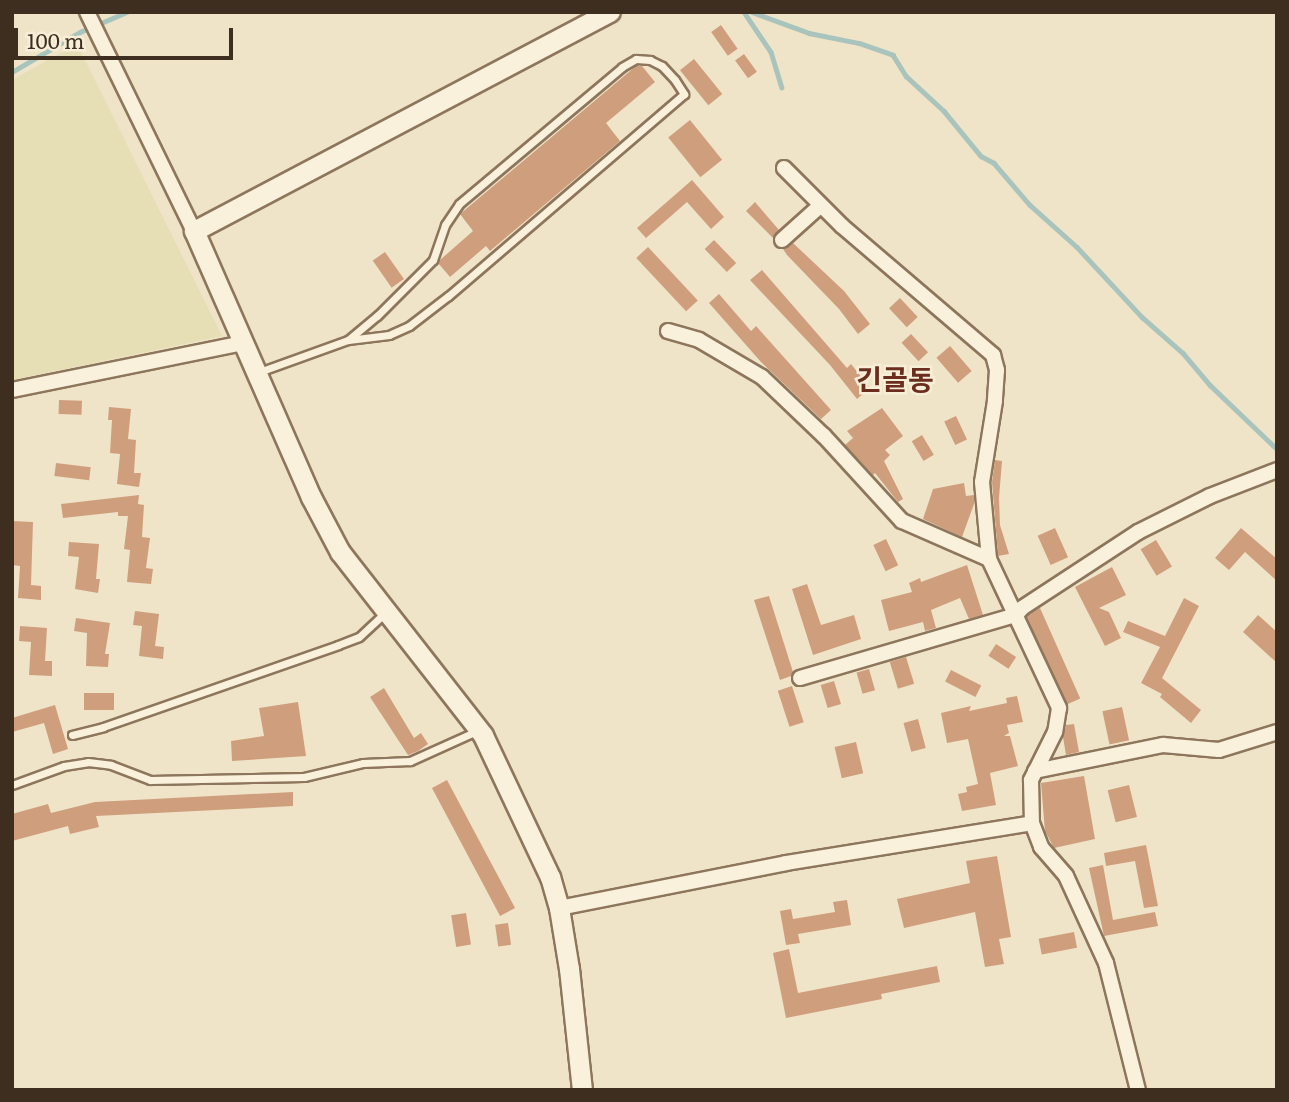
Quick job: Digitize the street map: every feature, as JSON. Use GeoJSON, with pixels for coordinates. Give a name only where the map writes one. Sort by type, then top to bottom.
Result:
{"type":"FeatureCollection","features":[{"type":"Feature","properties":{"kind":"main road"},"geometry":{"type":"LineString","coordinates":[[582,1090],[569,969],[559,908],[550,877],[479,730],[340,552],[312,496],[194,230],[610,12]]}},
{"type":"Feature","properties":{"kind":"street"},"geometry":{"type":"LineString","coordinates":[[87,12],[194,230]]}},
{"type":"Feature","properties":{"kind":"street"},"geometry":{"type":"LineString","coordinates":[[784,168],[821,205],[993,355],[997,370],[995,401],[982,482],[989,559],[1059,708],[1055,732],[1031,780],[1032,823],[1041,847],[1066,876],[1106,963],[1139,1090]]}},
{"type":"Feature","properties":{"kind":"street"},"geometry":{"type":"LineString","coordinates":[[782,240],[821,205]]}},
{"type":"Feature","properties":{"kind":"street"},"geometry":{"type":"LineString","coordinates":[[668,331],[699,340],[762,377],[824,436],[902,521],[989,559]]}},
{"type":"Feature","properties":{"kind":"street"},"geometry":{"type":"LineString","coordinates":[[12,390],[244,343]]}},
{"type":"Feature","properties":{"kind":"street"},"geometry":{"type":"LineString","coordinates":[[800,678],[1016,615],[1022,607],[1138,532],[1210,496],[1277,470]]}},
{"type":"Feature","properties":{"kind":"street"},"geometry":{"type":"LineString","coordinates":[[1035,771],[1163,744],[1219,750],[1277,732]]}},
{"type":"Feature","properties":{"kind":"street"},"geometry":{"type":"LineString","coordinates":[[559,908],[786,863],[1032,823]]}},
{"type":"Feature","properties":{"kind":"lane"},"geometry":{"type":"LineString","coordinates":[[257,373],[348,340],[389,335],[409,326],[448,296],[684,94],[675,80],[662,66],[650,60],[636,58],[622,67],[459,204],[445,225],[433,260],[377,316],[348,340]]}},
{"type":"Feature","properties":{"kind":"lane"},"geometry":{"type":"LineString","coordinates":[[72,735],[103,727],[359,637],[385,612]]}},
{"type":"Feature","properties":{"kind":"lane"},"geometry":{"type":"LineString","coordinates":[[12,785],[65,766],[88,762],[111,765],[150,780],[304,777],[363,763],[411,761],[479,730]]}},
{"type":"Feature","properties":{"kind":"shaded area"},"geometry":{"type":"Polygon","coordinates":[[[77,44],[222,336],[12,380],[12,80],[77,44]]]}},
{"type":"Feature","properties":{"kind":"building"},"geometry":{"type":"Polygon","coordinates":[[[721,25],[738,49],[728,56],[711,32],[721,25]]]}},
{"type":"Feature","properties":{"kind":"building"},"geometry":{"type":"Polygon","coordinates":[[[744,54],[757,72],[748,78],[735,60],[744,54]]]}},
{"type":"Feature","properties":{"kind":"building"},"geometry":{"type":"Polygon","coordinates":[[[694,59],[722,94],[708,105],[680,70],[694,59]]]}},
{"type":"Feature","properties":{"kind":"building"},"geometry":{"type":"Polygon","coordinates":[[[636,66],[642,66],[655,82],[606,123],[620,141],[490,251],[486,246],[450,277],[438,263],[473,231],[460,214],[636,66]]]}},
{"type":"Feature","properties":{"kind":"building"},"geometry":{"type":"Polygon","coordinates":[[[690,120],[722,160],[700,177],[668,138],[690,120]]]}},
{"type":"Feature","properties":{"kind":"building"},"geometry":{"type":"Polygon","coordinates":[[[692,180],[724,217],[711,229],[687,202],[646,238],[637,228],[692,180]]]}},
{"type":"Feature","properties":{"kind":"building"},"geometry":{"type":"Polygon","coordinates":[[[755,202],[779,230],[773,238],[746,211],[755,202]]]}},
{"type":"Feature","properties":{"kind":"building"},"geometry":{"type":"Polygon","coordinates":[[[714,240],[736,263],[727,272],[705,249],[714,240]]]}},
{"type":"Feature","properties":{"kind":"building"},"geometry":{"type":"Polygon","coordinates":[[[793,243],[844,291],[870,324],[858,334],[839,309],[787,255],[783,249],[793,243]]]}},
{"type":"Feature","properties":{"kind":"building"},"geometry":{"type":"Polygon","coordinates":[[[648,247],[698,300],[686,311],[636,258],[648,247]]]}},
{"type":"Feature","properties":{"kind":"building"},"geometry":{"type":"Polygon","coordinates":[[[385,252],[404,279],[392,288],[373,261],[385,252]]]}},
{"type":"Feature","properties":{"kind":"building"},"geometry":{"type":"Polygon","coordinates":[[[762,270],[847,368],[851,364],[870,388],[857,399],[830,365],[750,280],[762,270]]]}},
{"type":"Feature","properties":{"kind":"building"},"geometry":{"type":"Polygon","coordinates":[[[719,294],[751,331],[756,326],[831,410],[821,419],[761,362],[709,303],[719,294]]]}},
{"type":"Feature","properties":{"kind":"building"},"geometry":{"type":"Polygon","coordinates":[[[900,298],[918,317],[907,327],[889,308],[900,298]]]}},
{"type":"Feature","properties":{"kind":"building"},"geometry":{"type":"Polygon","coordinates":[[[911,334],[928,352],[919,361],[901,343],[911,334]]]}},
{"type":"Feature","properties":{"kind":"building"},"geometry":{"type":"Polygon","coordinates":[[[950,346],[972,371],[958,383],[936,358],[950,346]]]}},
{"type":"Feature","properties":{"kind":"building"},"geometry":{"type":"Polygon","coordinates":[[[59,400],[82,401],[81,415],[59,414],[59,400]]]}},
{"type":"Feature","properties":{"kind":"building"},"geometry":{"type":"Polygon","coordinates":[[[109,407],[131,409],[128,439],[136,440],[134,473],[141,473],[139,487],[117,484],[120,454],[110,453],[112,420],[108,420],[109,407]]]}},
{"type":"Feature","properties":{"kind":"building"},"geometry":{"type":"Polygon","coordinates":[[[882,408],[903,436],[885,450],[890,455],[884,461],[903,499],[898,502],[875,473],[873,475],[845,445],[853,438],[847,431],[882,408]]]}},
{"type":"Feature","properties":{"kind":"building"},"geometry":{"type":"Polygon","coordinates":[[[956,416],[967,440],[955,445],[944,421],[956,416]]]}},
{"type":"Feature","properties":{"kind":"building"},"geometry":{"type":"Polygon","coordinates":[[[922,435],[934,455],[924,461],[912,441],[922,435]]]}},
{"type":"Feature","properties":{"kind":"building"},"geometry":{"type":"Polygon","coordinates":[[[995,460],[1002,461],[1000,525],[1009,554],[998,556],[992,482],[995,460]]]}},
{"type":"Feature","properties":{"kind":"building"},"geometry":{"type":"Polygon","coordinates":[[[56,463],[91,467],[89,480],[54,476],[56,463]]]}},
{"type":"Feature","properties":{"kind":"building"},"geometry":{"type":"Polygon","coordinates":[[[964,483],[966,496],[974,495],[974,504],[962,537],[923,519],[933,489],[964,483]]]}},
{"type":"Feature","properties":{"kind":"building"},"geometry":{"type":"Polygon","coordinates":[[[139,495],[138,504],[144,505],[142,537],[150,538],[146,568],[153,569],[151,584],[127,582],[130,550],[124,549],[128,516],[118,516],[118,512],[63,518],[61,504],[139,495]]]}},
{"type":"Feature","properties":{"kind":"building"},"geometry":{"type":"Polygon","coordinates":[[[12,521],[33,522],[31,585],[41,586],[41,600],[18,598],[20,566],[12,565],[12,521]]]}},
{"type":"Feature","properties":{"kind":"building"},"geometry":{"type":"Polygon","coordinates":[[[1055,528],[1068,557],[1051,565],[1038,536],[1055,528]]]}},
{"type":"Feature","properties":{"kind":"building"},"geometry":{"type":"Polygon","coordinates":[[[1241,528],[1277,559],[1277,581],[1245,552],[1229,570],[1215,558],[1241,528]]]}},
{"type":"Feature","properties":{"kind":"building"},"geometry":{"type":"Polygon","coordinates":[[[886,539],[898,565],[886,571],[873,545],[886,539]]]}},
{"type":"Feature","properties":{"kind":"building"},"geometry":{"type":"Polygon","coordinates":[[[1156,540],[1172,567],[1157,576],[1141,549],[1156,540]]]}},
{"type":"Feature","properties":{"kind":"building"},"geometry":{"type":"Polygon","coordinates":[[[69,542],[99,544],[96,579],[100,579],[98,593],[75,589],[79,557],[68,556],[69,542]]]}},
{"type":"Feature","properties":{"kind":"building"},"geometry":{"type":"Polygon","coordinates":[[[967,565],[983,615],[969,619],[960,598],[931,610],[936,628],[925,631],[923,622],[889,631],[881,600],[912,592],[909,583],[920,578],[921,582],[967,565]]]}},
{"type":"Feature","properties":{"kind":"building"},"geometry":{"type":"Polygon","coordinates":[[[1112,567],[1126,595],[1099,608],[1109,612],[1121,638],[1105,646],[1075,587],[1112,567]]]}},
{"type":"Feature","properties":{"kind":"building"},"geometry":{"type":"Polygon","coordinates":[[[807,584],[821,625],[854,615],[861,639],[813,655],[792,589],[807,584]]]}},
{"type":"Feature","properties":{"kind":"building"},"geometry":{"type":"Polygon","coordinates":[[[769,596],[793,672],[791,676],[780,680],[754,600],[769,596]]]}},
{"type":"Feature","properties":{"kind":"building"},"geometry":{"type":"Polygon","coordinates":[[[1184,598],[1199,606],[1162,678],[1201,710],[1191,723],[1160,697],[1162,694],[1141,683],[1160,647],[1123,632],[1128,621],[1165,636],[1184,598]]]}},
{"type":"Feature","properties":{"kind":"building"},"geometry":{"type":"Polygon","coordinates":[[[1040,608],[1080,698],[1066,705],[1025,615],[1040,608]]]}},
{"type":"Feature","properties":{"kind":"building"},"geometry":{"type":"Polygon","coordinates":[[[135,611],[159,614],[155,646],[164,647],[163,659],[139,656],[142,626],[133,625],[135,611]]]}},
{"type":"Feature","properties":{"kind":"building"},"geometry":{"type":"Polygon","coordinates":[[[1258,615],[1277,632],[1277,663],[1243,632],[1258,615]]]}},
{"type":"Feature","properties":{"kind":"building"},"geometry":{"type":"Polygon","coordinates":[[[76,618],[110,623],[105,654],[109,654],[108,667],[86,666],[87,633],[74,631],[76,618]]]}},
{"type":"Feature","properties":{"kind":"building"},"geometry":{"type":"Polygon","coordinates":[[[20,626],[47,628],[45,661],[52,661],[52,676],[29,675],[31,642],[19,641],[20,626]]]}},
{"type":"Feature","properties":{"kind":"building"},"geometry":{"type":"Polygon","coordinates":[[[996,644],[1016,657],[1009,669],[988,656],[996,644]]]}},
{"type":"Feature","properties":{"kind":"building"},"geometry":{"type":"Polygon","coordinates":[[[906,657],[914,684],[898,689],[890,662],[906,657]]]}},
{"type":"Feature","properties":{"kind":"building"},"geometry":{"type":"Polygon","coordinates":[[[869,669],[875,690],[863,694],[857,673],[869,669]]]}},
{"type":"Feature","properties":{"kind":"building"},"geometry":{"type":"Polygon","coordinates":[[[951,670],[981,685],[975,697],[945,682],[951,670]]]}},
{"type":"Feature","properties":{"kind":"building"},"geometry":{"type":"Polygon","coordinates":[[[834,681],[841,704],[828,708],[821,685],[834,681]]]}},
{"type":"Feature","properties":{"kind":"building"},"geometry":{"type":"Polygon","coordinates":[[[792,686],[804,722],[789,727],[778,691],[792,686]]]}},
{"type":"Feature","properties":{"kind":"building"},"geometry":{"type":"Polygon","coordinates":[[[384,688],[414,738],[421,733],[428,744],[418,751],[408,755],[370,697],[384,688]]]}},
{"type":"Feature","properties":{"kind":"building"},"geometry":{"type":"Polygon","coordinates":[[[84,693],[114,693],[114,710],[84,710],[84,693]]]}},
{"type":"Feature","properties":{"kind":"building"},"geometry":{"type":"Polygon","coordinates":[[[1017,696],[1023,722],[1007,725],[1009,733],[1004,736],[1010,736],[1018,766],[990,773],[996,805],[962,811],[958,794],[967,792],[966,787],[978,784],[968,739],[947,743],[941,713],[971,706],[969,711],[1007,703],[1006,698],[1017,696]]]}},
{"type":"Feature","properties":{"kind":"building"},"geometry":{"type":"Polygon","coordinates":[[[298,702],[306,756],[232,761],[231,741],[264,736],[259,708],[298,702]]]}},
{"type":"Feature","properties":{"kind":"building"},"geometry":{"type":"Polygon","coordinates":[[[55,705],[68,749],[53,754],[44,723],[12,732],[12,718],[55,705]]]}},
{"type":"Feature","properties":{"kind":"building"},"geometry":{"type":"Polygon","coordinates":[[[1122,707],[1129,740],[1110,744],[1102,711],[1122,707]]]}},
{"type":"Feature","properties":{"kind":"building"},"geometry":{"type":"Polygon","coordinates":[[[918,719],[926,748],[911,752],[904,723],[918,719]]]}},
{"type":"Feature","properties":{"kind":"building"},"geometry":{"type":"Polygon","coordinates":[[[1074,724],[1079,752],[1066,755],[1063,737],[1066,725],[1074,724]]]}},
{"type":"Feature","properties":{"kind":"building"},"geometry":{"type":"Polygon","coordinates":[[[856,742],[863,773],[842,778],[835,747],[856,742]]]}},
{"type":"Feature","properties":{"kind":"building"},"geometry":{"type":"Polygon","coordinates":[[[1084,776],[1095,839],[1054,848],[1045,831],[1041,783],[1084,776]]]}},
{"type":"Feature","properties":{"kind":"building"},"geometry":{"type":"Polygon","coordinates":[[[447,780],[515,908],[500,916],[432,788],[447,780]]]}},
{"type":"Feature","properties":{"kind":"building"},"geometry":{"type":"Polygon","coordinates":[[[1129,785],[1137,817],[1116,822],[1108,790],[1129,785]]]}},
{"type":"Feature","properties":{"kind":"building"},"geometry":{"type":"Polygon","coordinates":[[[293,792],[293,806],[96,816],[99,827],[70,834],[68,826],[12,841],[12,814],[48,804],[51,813],[95,802],[293,792]]]}},
{"type":"Feature","properties":{"kind":"building"},"geometry":{"type":"Polygon","coordinates":[[[1146,845],[1158,906],[1144,908],[1135,861],[1106,866],[1104,853],[1146,845]]]}},
{"type":"Feature","properties":{"kind":"building"},"geometry":{"type":"Polygon","coordinates":[[[997,856],[1011,937],[999,939],[1004,964],[985,967],[975,912],[904,928],[897,899],[970,883],[966,861],[997,856]]]}},
{"type":"Feature","properties":{"kind":"building"},"geometry":{"type":"Polygon","coordinates":[[[1103,865],[1113,920],[1155,912],[1158,926],[1104,936],[1089,868],[1103,865]]]}},
{"type":"Feature","properties":{"kind":"building"},"geometry":{"type":"Polygon","coordinates":[[[847,900],[851,925],[798,934],[800,943],[786,945],[780,911],[791,909],[793,919],[835,912],[833,902],[847,900]]]}},
{"type":"Feature","properties":{"kind":"building"},"geometry":{"type":"Polygon","coordinates":[[[466,913],[471,945],[456,947],[451,915],[466,913]]]}},
{"type":"Feature","properties":{"kind":"building"},"geometry":{"type":"Polygon","coordinates":[[[508,923],[511,945],[498,947],[495,925],[508,923]]]}},
{"type":"Feature","properties":{"kind":"building"},"geometry":{"type":"Polygon","coordinates":[[[1074,932],[1077,948],[1042,955],[1039,939],[1074,932]]]}},
{"type":"Feature","properties":{"kind":"building"},"geometry":{"type":"Polygon","coordinates":[[[789,949],[798,993],[937,966],[940,982],[881,994],[882,999],[786,1018],[773,953],[789,949]]]}},
{"type":"Feature","properties":{"kind":"waterway"},"geometry":{"type":"LineString","coordinates":[[12,72],[80,32],[127,12]]}},
{"type":"Feature","properties":{"kind":"waterway"},"geometry":{"type":"LineString","coordinates":[[744,12],[771,52],[782,87]]}},
{"type":"Feature","properties":{"kind":"waterway"},"geometry":{"type":"LineString","coordinates":[[752,12],[809,33],[859,43],[893,55],[906,76],[944,111],[981,156],[994,163],[1030,205],[1077,247],[1142,317],[1183,353],[1210,385],[1277,449]]}},
{"type":"Feature","properties":{"kind":"district","name":"긴골동"},"geometry":{"type":"Point","coordinates":[895,378]}}]}
